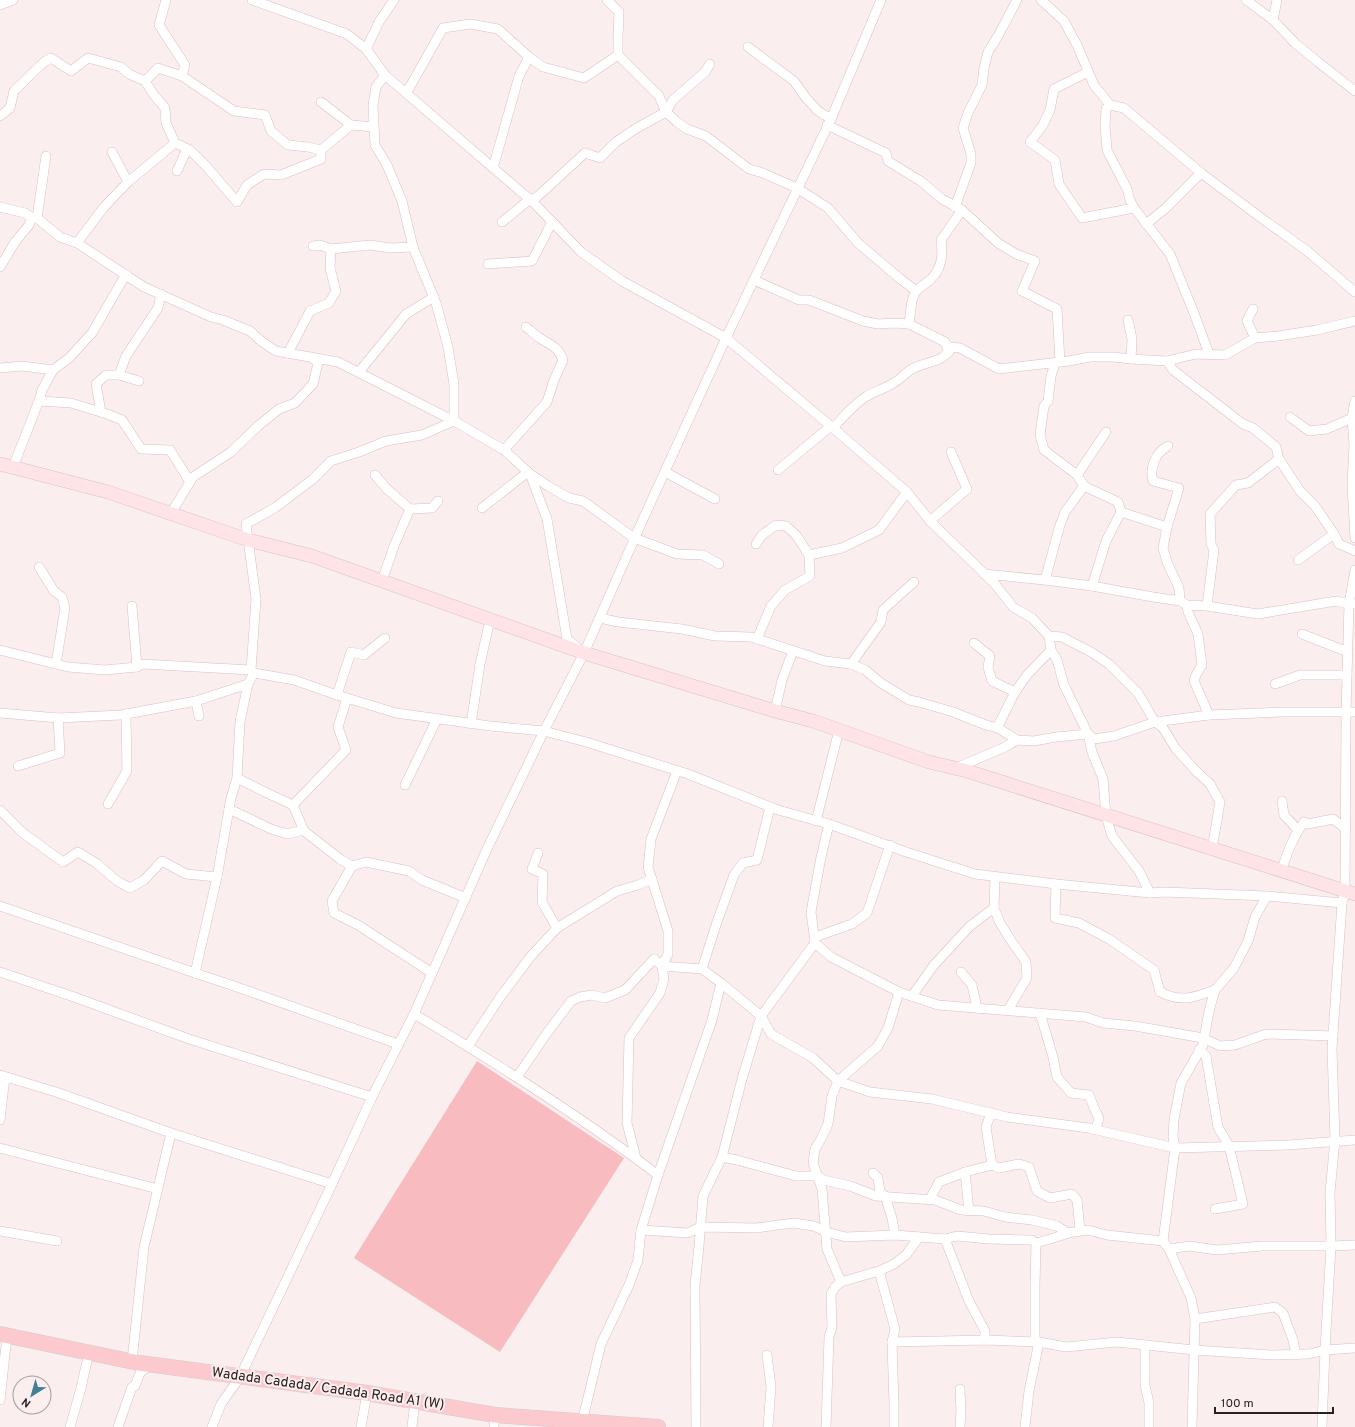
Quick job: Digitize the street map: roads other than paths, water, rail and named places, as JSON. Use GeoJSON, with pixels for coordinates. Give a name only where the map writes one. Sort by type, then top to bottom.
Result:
{"type":"FeatureCollection","features":[{"type":"Feature","properties":{"kind":"main road","name":"Wadada Cadada/ Cadada Road A1 (W)"},"geometry":{"type":"LineString","coordinates":[[3,1335],[132,1361],[240,1377],[367,1392],[415,1401],[494,1421],[582,1422],[650,1427]]}},
{"type":"Feature","properties":{"kind":"street"},"geometry":{"type":"LineString","coordinates":[[0,5],[13,0]]}},
{"type":"Feature","properties":{"kind":"street"},"geometry":{"type":"LineString","coordinates":[[166,0],[159,25],[186,64],[182,76]]}},
{"type":"Feature","properties":{"kind":"street"},"geometry":{"type":"LineString","coordinates":[[252,0],[347,34],[366,49],[385,75],[407,92],[529,200],[581,252],[622,281],[726,338],[907,492],[930,521],[995,584],[1014,607],[1032,618],[1049,636],[1052,650],[1057,660],[1064,685],[1088,734],[1092,752],[1103,779],[1106,816],[1112,836],[1139,871],[1150,893]]}},
{"type":"Feature","properties":{"kind":"street"},"geometry":{"type":"LineString","coordinates":[[366,49],[379,22],[394,0]]}},
{"type":"Feature","properties":{"kind":"street"},"geometry":{"type":"LineString","coordinates":[[607,0],[619,12],[618,55],[659,96],[666,112],[687,129],[706,136],[749,169],[763,173],[797,188],[828,208],[858,243],[916,291]]}},
{"type":"Feature","properties":{"kind":"street"},"geometry":{"type":"LineString","coordinates":[[212,1427],[221,1404],[240,1377],[372,1097],[414,1014],[466,898],[544,732],[584,653],[634,538],[726,338],[829,122],[882,0]]}},
{"type":"Feature","properties":{"kind":"street"},"geometry":{"type":"LineString","coordinates":[[909,324],[912,300],[916,291],[937,273],[943,250],[941,240],[959,208],[971,163],[971,154],[963,128],[968,113],[982,85],[988,52],[1017,0]]}},
{"type":"Feature","properties":{"kind":"street"},"geometry":{"type":"LineString","coordinates":[[1041,0],[1064,21],[1077,45],[1094,85],[1110,105],[1124,108],[1201,173],[1306,250],[1355,292]]}},
{"type":"Feature","properties":{"kind":"street"},"geometry":{"type":"LineString","coordinates":[[1246,0],[1273,20],[1294,43],[1355,91]]}},
{"type":"Feature","properties":{"kind":"street"},"geometry":{"type":"LineString","coordinates":[[1273,20],[1277,0]]}},
{"type":"Feature","properties":{"kind":"street"},"geometry":{"type":"LineString","coordinates":[[407,92],[444,28],[470,24],[498,29],[529,57],[543,66],[584,78],[618,55]]}},
{"type":"Feature","properties":{"kind":"street"},"geometry":{"type":"LineString","coordinates":[[748,47],[794,81],[806,98],[829,122],[886,153],[888,162],[922,182],[942,199],[959,208],[998,243],[1016,254],[1035,261],[1022,291],[1057,309],[1058,362],[1051,376],[1048,401],[1044,406],[1040,435],[1044,450],[1077,475],[1084,486],[1118,502],[1121,512],[1106,541],[1092,586]]}},
{"type":"Feature","properties":{"kind":"street"},"geometry":{"type":"LineString","coordinates":[[493,168],[519,76],[529,57]]}},
{"type":"Feature","properties":{"kind":"street"},"geometry":{"type":"LineString","coordinates":[[0,116],[10,108],[14,91],[44,62],[51,58],[71,71],[88,58],[121,67],[129,74],[145,81],[154,96],[164,108],[166,123],[175,143],[187,149],[206,166],[237,202],[247,185],[252,181],[264,174],[281,174],[321,159],[321,150]]}},
{"type":"Feature","properties":{"kind":"street"},"geometry":{"type":"LineString","coordinates":[[502,222],[529,200],[536,197],[585,153],[600,158],[616,142],[635,129],[666,112],[673,100],[705,72],[710,64]]}},
{"type":"Feature","properties":{"kind":"street"},"geometry":{"type":"LineString","coordinates":[[145,81],[158,68],[182,76],[234,111],[265,115],[271,131],[288,145],[321,150]]}},
{"type":"Feature","properties":{"kind":"street"},"geometry":{"type":"LineString","coordinates":[[1088,72],[1054,90],[1050,110],[1043,125],[1030,142],[1055,160],[1059,184],[1082,218],[1134,208]]}},
{"type":"Feature","properties":{"kind":"street"},"geometry":{"type":"LineString","coordinates":[[385,75],[376,88],[373,105],[375,145],[387,165],[402,201],[413,247],[434,297],[448,347],[454,384],[454,421]]}},
{"type":"Feature","properties":{"kind":"street"},"geometry":{"type":"LineString","coordinates":[[321,102],[351,125],[374,127]]}},
{"type":"Feature","properties":{"kind":"street"},"geometry":{"type":"LineString","coordinates":[[1110,105],[1106,109],[1105,126],[1107,150],[1127,189],[1134,208],[1170,254],[1209,354]]}},
{"type":"Feature","properties":{"kind":"street"},"geometry":{"type":"LineString","coordinates":[[321,150],[351,125]]}},
{"type":"Feature","properties":{"kind":"street"},"geometry":{"type":"LineString","coordinates":[[77,243],[104,207],[128,182],[175,143]]}},
{"type":"Feature","properties":{"kind":"street"},"geometry":{"type":"LineString","coordinates":[[177,171],[187,149]]}},
{"type":"Feature","properties":{"kind":"street"},"geometry":{"type":"LineString","coordinates":[[112,152],[128,182]]}},
{"type":"Feature","properties":{"kind":"street"},"geometry":{"type":"LineString","coordinates":[[0,267],[15,242],[34,218],[46,156]]}},
{"type":"Feature","properties":{"kind":"street"},"geometry":{"type":"LineString","coordinates":[[1146,224],[1178,197],[1201,173]]}},
{"type":"Feature","properties":{"kind":"street"},"geometry":{"type":"LineString","coordinates":[[0,207],[24,213],[34,218],[60,237],[77,243],[144,287],[211,317],[250,330],[261,341],[276,351],[338,362],[454,421],[504,450],[529,473],[548,486],[570,498],[583,501],[634,538],[677,554],[703,555],[719,564]]}},
{"type":"Feature","properties":{"kind":"street"},"geometry":{"type":"LineString","coordinates":[[488,264],[532,261],[552,222]]}},
{"type":"Feature","properties":{"kind":"street"},"geometry":{"type":"LineString","coordinates":[[313,246],[320,245],[331,249],[369,245],[391,248],[413,247]]}},
{"type":"Feature","properties":{"kind":"street"},"geometry":{"type":"LineString","coordinates":[[288,353],[310,311],[329,303],[336,291],[330,268],[331,249]]}},
{"type":"Feature","properties":{"kind":"street"},"geometry":{"type":"LineString","coordinates":[[13,467],[42,390],[53,370],[69,358],[92,333],[126,274]]}},
{"type":"Feature","properties":{"kind":"street"},"geometry":{"type":"LineString","coordinates":[[754,280],[799,300],[810,300],[863,321],[878,324],[909,324],[945,342],[949,352]]}},
{"type":"Feature","properties":{"kind":"street"},"geometry":{"type":"LineString","coordinates":[[119,375],[126,356],[158,308],[162,294]]}},
{"type":"Feature","properties":{"kind":"street"},"geometry":{"type":"LineString","coordinates":[[359,372],[406,314],[434,297]]}},
{"type":"Feature","properties":{"kind":"street"},"geometry":{"type":"LineString","coordinates":[[1253,309],[1247,321],[1255,338]]}},
{"type":"Feature","properties":{"kind":"street"},"geometry":{"type":"LineString","coordinates":[[1128,320],[1132,339],[1131,360]]}},
{"type":"Feature","properties":{"kind":"street"},"geometry":{"type":"LineString","coordinates":[[778,470],[832,427],[856,404],[868,395],[890,386],[902,378],[911,369],[941,358],[949,352],[951,347],[960,348],[999,369],[1090,357],[1167,361],[1196,354],[1225,355],[1255,338],[1317,330],[1355,321]]}},
{"type":"Feature","properties":{"kind":"street"},"geometry":{"type":"LineString","coordinates":[[504,450],[547,402],[554,380],[563,360],[560,352],[550,343],[526,327]]}},
{"type":"Feature","properties":{"kind":"street"},"geometry":{"type":"LineString","coordinates":[[171,513],[193,477],[231,452],[258,426],[279,409],[295,403],[313,384],[318,363],[312,357]]}},
{"type":"Feature","properties":{"kind":"street"},"geometry":{"type":"LineString","coordinates":[[1167,361],[1173,370],[1243,424],[1253,428],[1276,447],[1279,459],[1300,491],[1315,506],[1339,544],[1355,552]]}},
{"type":"Feature","properties":{"kind":"street"},"geometry":{"type":"LineString","coordinates":[[0,368],[22,366],[53,370]]}},
{"type":"Feature","properties":{"kind":"street"},"geometry":{"type":"LineString","coordinates":[[101,412],[96,384],[106,375],[119,375],[139,381]]}},
{"type":"Feature","properties":{"kind":"street"},"geometry":{"type":"LineString","coordinates":[[39,401],[71,402],[122,420],[141,449],[170,450],[190,482]]}},
{"type":"Feature","properties":{"kind":"street"},"geometry":{"type":"LineString","coordinates":[[1355,401],[1352,418],[1354,445],[1352,486],[1355,538]]}},
{"type":"Feature","properties":{"kind":"street"},"geometry":{"type":"LineString","coordinates":[[1290,417],[1309,431],[1327,429],[1352,418]]}},
{"type":"Feature","properties":{"kind":"street"},"geometry":{"type":"LineString","coordinates":[[195,974],[217,877],[231,798],[237,778],[240,722],[248,684],[253,671],[256,599],[246,524],[276,507],[313,478],[331,461],[386,441],[422,436],[454,421]]}},
{"type":"Feature","properties":{"kind":"street"},"geometry":{"type":"LineString","coordinates":[[1077,475],[1106,432]]}},
{"type":"Feature","properties":{"kind":"street"},"geometry":{"type":"LineString","coordinates":[[1168,446],[1162,450],[1155,460],[1151,474],[1154,481],[1179,488],[1167,526],[1163,548],[1167,562],[1179,588],[1183,603],[1198,634],[1202,665],[1194,681],[1209,715]]}},
{"type":"Feature","properties":{"kind":"street"},"geometry":{"type":"LineString","coordinates":[[930,521],[967,489],[951,452]]}},
{"type":"Feature","properties":{"kind":"street"},"geometry":{"type":"LineString","coordinates":[[1207,606],[1214,550],[1211,544],[1210,514],[1236,486],[1248,483],[1279,459]]}},
{"type":"Feature","properties":{"kind":"street"},"geometry":{"type":"LineString","coordinates":[[0,464],[108,492],[248,540],[312,556],[584,653],[775,711],[813,721],[929,762],[955,768],[1212,849],[1347,896]]}},
{"type":"Feature","properties":{"kind":"street"},"geometry":{"type":"LineString","coordinates":[[665,472],[716,499]]}},
{"type":"Feature","properties":{"kind":"street"},"geometry":{"type":"LineString","coordinates":[[482,508],[529,473]]}},
{"type":"Feature","properties":{"kind":"street"},"geometry":{"type":"LineString","coordinates":[[529,473],[547,519],[567,639],[584,653]]}},
{"type":"Feature","properties":{"kind":"street"},"geometry":{"type":"LineString","coordinates":[[375,475],[387,489],[410,509],[432,508],[438,501]]}},
{"type":"Feature","properties":{"kind":"street"},"geometry":{"type":"LineString","coordinates":[[1045,580],[1065,512],[1084,486]]}},
{"type":"Feature","properties":{"kind":"street"},"geometry":{"type":"LineString","coordinates":[[809,555],[842,548],[879,530],[907,492]]}},
{"type":"Feature","properties":{"kind":"street"},"geometry":{"type":"LineString","coordinates":[[382,581],[394,546],[410,509]]}},
{"type":"Feature","properties":{"kind":"street"},"geometry":{"type":"LineString","coordinates":[[1121,512],[1167,526]]}},
{"type":"Feature","properties":{"kind":"street"},"geometry":{"type":"LineString","coordinates":[[756,544],[762,535],[776,525],[786,526],[796,535],[809,555],[810,576],[784,590],[772,606],[757,639]]}},
{"type":"Feature","properties":{"kind":"street"},"geometry":{"type":"LineString","coordinates":[[1298,560],[1334,534]]}},
{"type":"Feature","properties":{"kind":"street"},"geometry":{"type":"LineString","coordinates":[[39,567],[54,591],[62,597],[65,608],[56,664]]}},
{"type":"Feature","properties":{"kind":"street"},"geometry":{"type":"LineString","coordinates":[[1322,1427],[1331,1246],[1330,1192],[1335,1140],[1332,1049],[1347,896],[1346,829],[1351,712],[1347,675],[1355,570]]}},
{"type":"Feature","properties":{"kind":"street"},"geometry":{"type":"LineString","coordinates":[[984,574],[1092,586],[1183,603],[1258,614],[1336,601],[1352,604]]}},
{"type":"Feature","properties":{"kind":"street"},"geometry":{"type":"LineString","coordinates":[[851,664],[881,622],[883,610],[914,582]]}},
{"type":"Feature","properties":{"kind":"street"},"geometry":{"type":"LineString","coordinates":[[132,606],[137,667]]}},
{"type":"Feature","properties":{"kind":"street"},"geometry":{"type":"LineString","coordinates":[[600,618],[618,622],[682,629],[715,636],[751,637],[825,661],[851,664],[865,670],[881,683],[909,700],[953,712],[997,728],[1017,740],[1034,741],[1088,734],[1094,739],[1114,736],[1155,722],[1209,715],[1282,712],[1351,712]]}},
{"type":"Feature","properties":{"kind":"street"},"geometry":{"type":"LineString","coordinates":[[471,724],[480,664],[490,620]]}},
{"type":"Feature","properties":{"kind":"street"},"geometry":{"type":"LineString","coordinates":[[1302,634],[1348,652]]}},
{"type":"Feature","properties":{"kind":"street"},"geometry":{"type":"LineString","coordinates":[[1049,636],[1062,637],[1091,652],[1109,664],[1138,693],[1155,722],[1163,728],[1181,754],[1210,784],[1220,802],[1212,849]]}},
{"type":"Feature","properties":{"kind":"street"},"geometry":{"type":"LineString","coordinates":[[337,695],[351,652],[364,654],[385,638]]}},
{"type":"Feature","properties":{"kind":"street"},"geometry":{"type":"LineString","coordinates":[[974,643],[990,656],[988,666],[992,680],[1015,692]]}},
{"type":"Feature","properties":{"kind":"street"},"geometry":{"type":"LineString","coordinates":[[0,650],[68,667],[105,670],[137,667],[142,664],[253,671],[294,680],[396,713],[471,724],[544,732],[586,742],[695,776],[770,807],[829,824],[906,852],[975,874],[1150,893],[1165,892],[1267,896],[1347,896]]}},
{"type":"Feature","properties":{"kind":"street"},"geometry":{"type":"LineString","coordinates":[[997,728],[1015,692],[1027,675],[1052,650]]}},
{"type":"Feature","properties":{"kind":"street"},"geometry":{"type":"LineString","coordinates":[[775,711],[782,680],[793,651]]}},
{"type":"Feature","properties":{"kind":"street"},"geometry":{"type":"LineString","coordinates":[[1275,684],[1300,675],[1347,675]]}},
{"type":"Feature","properties":{"kind":"street"},"geometry":{"type":"LineString","coordinates":[[0,713],[58,718],[126,714],[196,701],[248,684]]}},
{"type":"Feature","properties":{"kind":"street"},"geometry":{"type":"LineString","coordinates":[[293,805],[346,750],[338,727],[347,698]]}},
{"type":"Feature","properties":{"kind":"street"},"geometry":{"type":"LineString","coordinates":[[196,701],[199,716]]}},
{"type":"Feature","properties":{"kind":"street"},"geometry":{"type":"LineString","coordinates":[[108,804],[127,771],[126,714]]}},
{"type":"Feature","properties":{"kind":"street"},"geometry":{"type":"LineString","coordinates":[[18,766],[60,753],[58,718]]}},
{"type":"Feature","properties":{"kind":"street"},"geometry":{"type":"LineString","coordinates":[[405,785],[437,719]]}},
{"type":"Feature","properties":{"kind":"street"},"geometry":{"type":"LineString","coordinates":[[816,821],[839,730]]}},
{"type":"Feature","properties":{"kind":"street"},"geometry":{"type":"LineString","coordinates":[[955,768],[1003,748],[1017,740]]}},
{"type":"Feature","properties":{"kind":"street"},"geometry":{"type":"LineString","coordinates":[[636,1158],[627,1122],[629,1038],[660,993],[664,979],[662,966],[668,954],[668,930],[648,867],[651,839],[677,771]]}},
{"type":"Feature","properties":{"kind":"street"},"geometry":{"type":"LineString","coordinates":[[237,778],[293,805],[304,832],[340,859],[352,866]]}},
{"type":"Feature","properties":{"kind":"street"},"geometry":{"type":"LineString","coordinates":[[1282,801],[1284,815],[1298,830]]}},
{"type":"Feature","properties":{"kind":"street"},"geometry":{"type":"LineString","coordinates":[[702,969],[734,875],[743,863],[757,860],[770,807]]}},
{"type":"Feature","properties":{"kind":"street"},"geometry":{"type":"LineString","coordinates":[[229,809],[271,829],[287,834],[304,830]]}},
{"type":"Feature","properties":{"kind":"street"},"geometry":{"type":"LineString","coordinates":[[0,810],[23,833],[63,862],[78,852],[96,863],[117,881],[130,888],[144,880],[162,862],[186,874],[217,877]]}},
{"type":"Feature","properties":{"kind":"street"},"geometry":{"type":"LineString","coordinates":[[1281,872],[1288,848],[1304,822],[1308,824],[1333,819],[1346,829]]}},
{"type":"Feature","properties":{"kind":"street"},"geometry":{"type":"LineString","coordinates":[[829,824],[821,857],[811,912],[815,940],[831,957],[899,992],[938,1005],[1086,1017],[1103,1023],[1135,1026],[1203,1038],[1220,1046],[1236,1045],[1266,1034],[1333,1036]]}},
{"type":"Feature","properties":{"kind":"street"},"geometry":{"type":"LineString","coordinates":[[696,1427],[695,1285],[703,1196],[722,1157],[742,1079],[761,1016],[815,940],[852,924],[867,913],[890,845]]}},
{"type":"Feature","properties":{"kind":"street"},"geometry":{"type":"LineString","coordinates":[[538,853],[532,869],[543,874],[542,902],[557,928]]}},
{"type":"Feature","properties":{"kind":"street"},"geometry":{"type":"LineString","coordinates":[[432,973],[358,925],[334,912],[332,901],[352,866],[366,862],[409,870],[422,880],[440,889],[466,898]]}},
{"type":"Feature","properties":{"kind":"street"},"geometry":{"type":"LineString","coordinates":[[995,877],[994,908],[1012,942],[1026,962],[1027,978],[1008,1010]]}},
{"type":"Feature","properties":{"kind":"street"},"geometry":{"type":"LineString","coordinates":[[468,1046],[530,956],[557,928],[617,891],[638,886],[652,879]]}},
{"type":"Feature","properties":{"kind":"street"},"geometry":{"type":"LineString","coordinates":[[1056,884],[1055,918],[1079,923],[1109,939],[1154,970],[1160,992],[1171,998],[1191,998],[1215,990]]}},
{"type":"Feature","properties":{"kind":"street"},"geometry":{"type":"LineString","coordinates":[[1163,1241],[1175,1148],[1173,1137],[1174,1119],[1181,1083],[1203,1045],[1203,1038],[1215,990],[1234,968],[1248,941],[1255,917],[1267,896]]}},
{"type":"Feature","properties":{"kind":"street"},"geometry":{"type":"LineString","coordinates":[[0,906],[398,1044]]}},
{"type":"Feature","properties":{"kind":"street"},"geometry":{"type":"LineString","coordinates":[[912,996],[934,965],[970,926],[994,908]]}},
{"type":"Feature","properties":{"kind":"street"},"geometry":{"type":"LineString","coordinates":[[517,1077],[571,1001],[580,997],[592,995],[606,998],[625,990],[654,959],[662,966],[702,969],[722,983],[761,1016],[771,1034],[813,1058],[838,1082],[870,1092],[932,1099],[1007,1117],[1096,1129],[1175,1148],[1288,1145],[1335,1140],[1355,1140]]}},
{"type":"Feature","properties":{"kind":"street"},"geometry":{"type":"LineString","coordinates":[[0,972],[189,1039],[372,1097]]}},
{"type":"Feature","properties":{"kind":"street"},"geometry":{"type":"LineString","coordinates":[[961,972],[972,985],[977,1008]]}},
{"type":"Feature","properties":{"kind":"street"},"geometry":{"type":"LineString","coordinates":[[582,1422],[601,1344],[638,1260],[641,1230],[658,1175],[712,1020],[722,983]]}},
{"type":"Feature","properties":{"kind":"street"},"geometry":{"type":"LineString","coordinates":[[841,1282],[827,1249],[822,1189],[813,1163],[815,1149],[822,1139],[828,1124],[832,1096],[838,1082],[878,1046],[888,1028],[899,992]]}},
{"type":"Feature","properties":{"kind":"street"},"geometry":{"type":"LineString","coordinates":[[1040,1013],[1053,1057],[1057,1077],[1071,1093],[1089,1095],[1094,1110],[1099,1118],[1096,1129]]}},
{"type":"Feature","properties":{"kind":"street"},"geometry":{"type":"LineString","coordinates":[[414,1014],[468,1046],[588,1123],[658,1175]]}},
{"type":"Feature","properties":{"kind":"street"},"geometry":{"type":"LineString","coordinates":[[1199,1050],[1206,1056],[1218,1127],[1229,1146],[1243,1204],[1214,1209]]}},
{"type":"Feature","properties":{"kind":"street"},"geometry":{"type":"LineString","coordinates":[[0,1120],[3,1076],[56,1092],[171,1133],[332,1184]]}},
{"type":"Feature","properties":{"kind":"street"},"geometry":{"type":"LineString","coordinates":[[992,1114],[986,1127],[992,1166]]}},
{"type":"Feature","properties":{"kind":"street"},"geometry":{"type":"LineString","coordinates":[[132,1361],[144,1247],[171,1133]]}},
{"type":"Feature","properties":{"kind":"street"},"geometry":{"type":"LineString","coordinates":[[0,1148],[158,1189]]}},
{"type":"Feature","properties":{"kind":"street"},"geometry":{"type":"LineString","coordinates":[[722,1157],[796,1176],[817,1176],[824,1180],[850,1186],[876,1196],[930,1199],[961,1210],[984,1211],[1005,1217],[1032,1220],[1057,1226],[1068,1233]]}},
{"type":"Feature","properties":{"kind":"street"},"geometry":{"type":"LineString","coordinates":[[930,1199],[939,1182],[965,1172],[992,1166],[999,1168],[1019,1164],[1029,1167],[1036,1191],[1050,1198],[1072,1194],[1077,1200],[1080,1230]]}},
{"type":"Feature","properties":{"kind":"street"},"geometry":{"type":"LineString","coordinates":[[965,1172],[969,1211]]}},
{"type":"Feature","properties":{"kind":"street"},"geometry":{"type":"LineString","coordinates":[[873,1173],[878,1178],[880,1192],[885,1196],[892,1218],[895,1235]]}},
{"type":"Feature","properties":{"kind":"street"},"geometry":{"type":"LineString","coordinates":[[641,1230],[688,1233],[700,1227],[756,1228],[793,1223],[814,1226],[826,1232],[846,1237],[895,1235],[945,1239],[957,1236],[989,1239],[1032,1240],[1036,1243],[1057,1238],[1068,1233],[1088,1230],[1107,1235],[1163,1241],[1169,1248],[1191,1298],[1195,1319],[1192,1427]]}},
{"type":"Feature","properties":{"kind":"street"},"geometry":{"type":"LineString","coordinates":[[0,1231],[58,1241]]}},
{"type":"Feature","properties":{"kind":"street"},"geometry":{"type":"LineString","coordinates":[[826,1427],[829,1337],[832,1327],[831,1294],[835,1287],[841,1282],[879,1271],[894,1264],[906,1255],[919,1237]]}},
{"type":"Feature","properties":{"kind":"street"},"geometry":{"type":"LineString","coordinates":[[945,1239],[969,1300],[985,1331],[985,1340]]}},
{"type":"Feature","properties":{"kind":"street"},"geometry":{"type":"LineString","coordinates":[[1025,1427],[1037,1342],[1035,1286],[1036,1243]]}},
{"type":"Feature","properties":{"kind":"street"},"geometry":{"type":"LineString","coordinates":[[1169,1248],[1189,1246],[1216,1250],[1262,1246],[1355,1245]]}},
{"type":"Feature","properties":{"kind":"street"},"geometry":{"type":"LineString","coordinates":[[879,1271],[895,1329],[892,1342],[894,1427]]}},
{"type":"Feature","properties":{"kind":"street"},"geometry":{"type":"LineString","coordinates":[[1195,1319],[1275,1307],[1283,1313],[1293,1340],[1296,1354]]}},
{"type":"Feature","properties":{"kind":"street"},"geometry":{"type":"LineString","coordinates":[[0,1400],[3,1335]]}},
{"type":"Feature","properties":{"kind":"street"},"geometry":{"type":"LineString","coordinates":[[892,1342],[985,1340],[1037,1342],[1066,1347],[1117,1342],[1194,1350],[1272,1355],[1309,1354],[1325,1350],[1355,1348]]}},
{"type":"Feature","properties":{"kind":"street"},"geometry":{"type":"LineString","coordinates":[[1145,1345],[1145,1385],[1149,1403],[1149,1427]]}},
{"type":"Feature","properties":{"kind":"street"},"geometry":{"type":"LineString","coordinates":[[70,1427],[82,1388],[88,1352]]}},
{"type":"Feature","properties":{"kind":"street"},"geometry":{"type":"LineString","coordinates":[[767,1355],[771,1387],[768,1427]]}},
{"type":"Feature","properties":{"kind":"street"},"geometry":{"type":"LineString","coordinates":[[118,1427],[132,1387],[135,1386],[140,1373],[152,1364]]}},
{"type":"Feature","properties":{"kind":"street"},"geometry":{"type":"LineString","coordinates":[[960,1389],[960,1427]]}},
{"type":"Feature","properties":{"kind":"street"},"geometry":{"type":"LineString","coordinates":[[361,1427],[367,1392]]}},
{"type":"Feature","properties":{"kind":"street"},"geometry":{"type":"LineString","coordinates":[[412,1427],[415,1401]]}}]}
